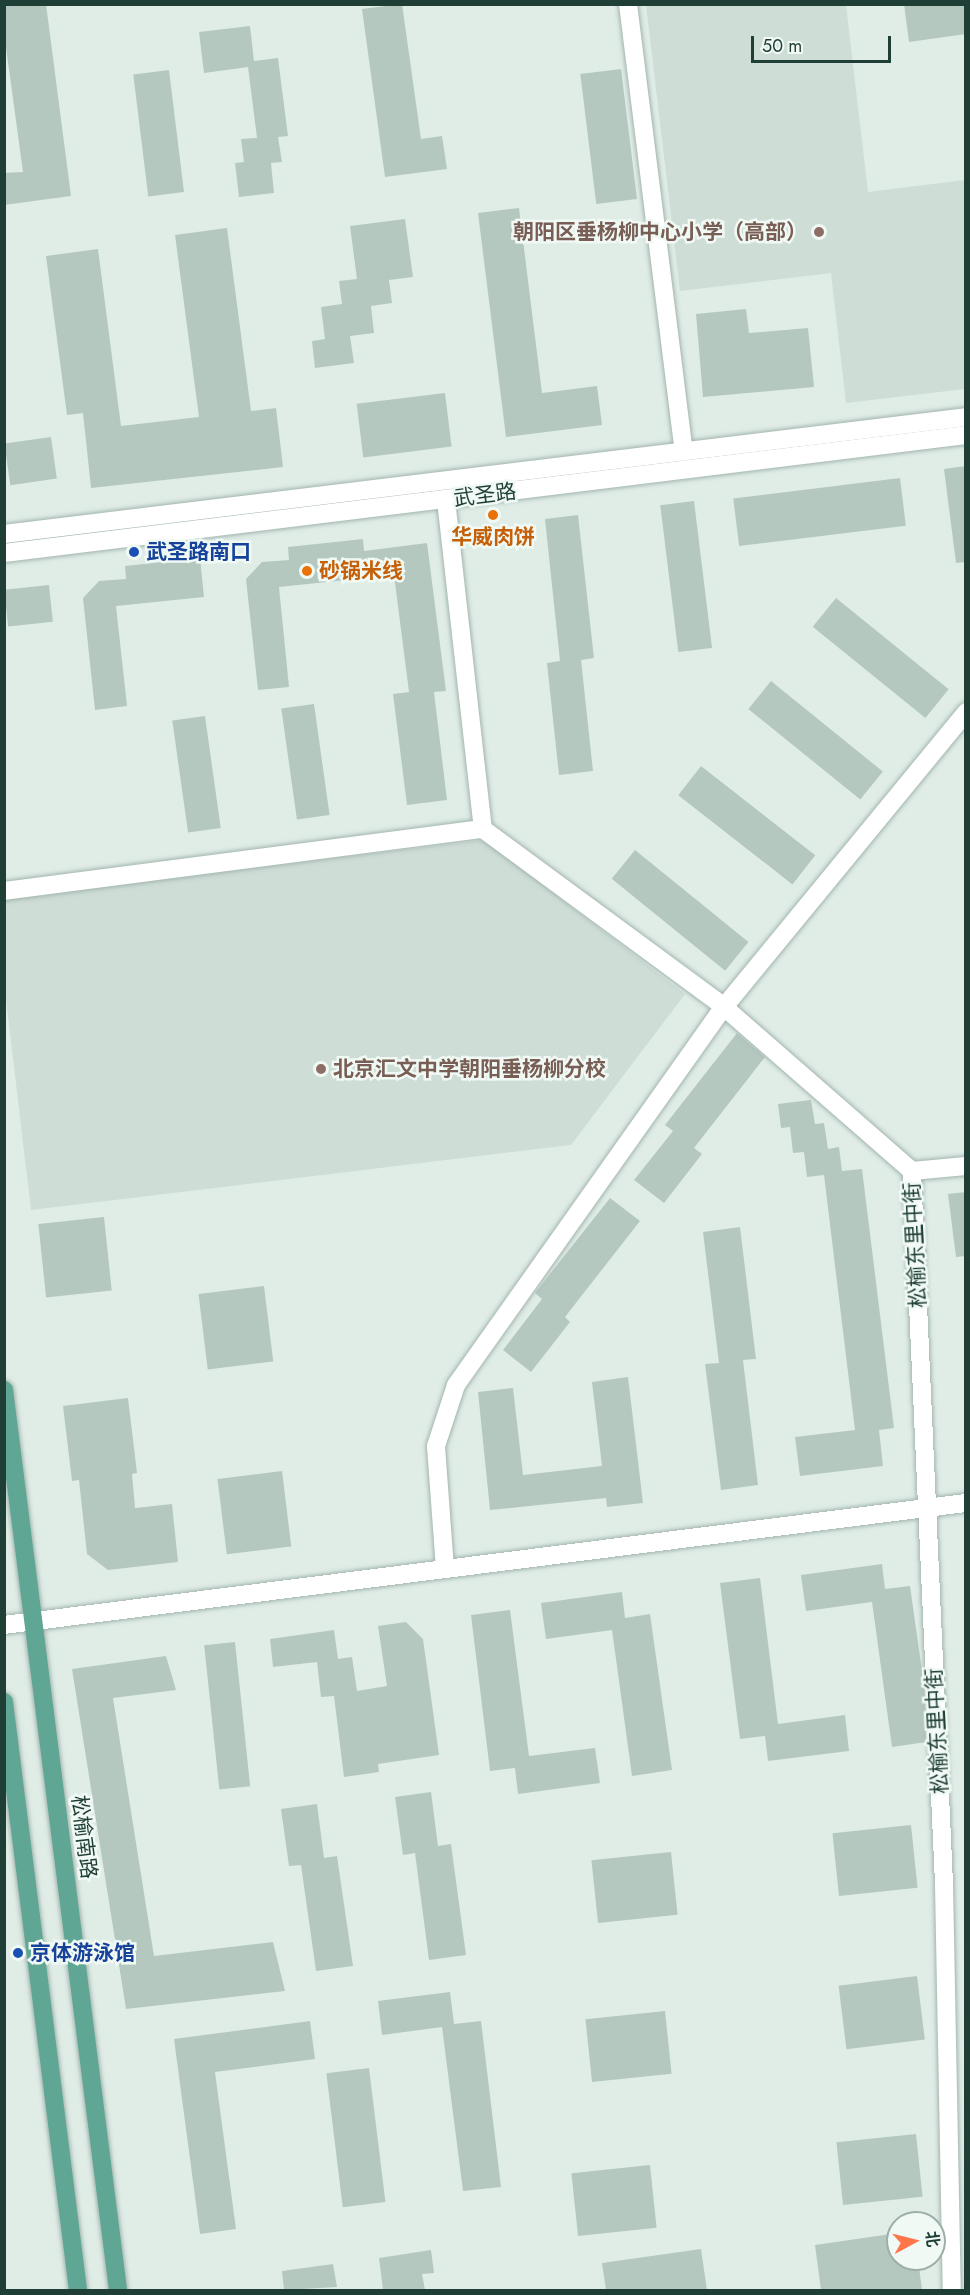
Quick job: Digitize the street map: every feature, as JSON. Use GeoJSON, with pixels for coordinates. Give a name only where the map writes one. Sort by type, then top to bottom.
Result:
{"type":"FeatureCollection","features":[{"type":"Feature","properties":{"kind":"main road","name":"松榆南路"},"geometry":{"type":"LineString","coordinates":[[4,1389],[118,2290]]}},
{"type":"Feature","properties":{"kind":"main road"},"geometry":{"type":"LineString","coordinates":[[4,1702],[78,2290]]}},
{"type":"Feature","properties":{"kind":"street"},"geometry":{"type":"LineString","coordinates":[[628,4],[684,452]]}},
{"type":"Feature","properties":{"kind":"street","name":"武圣路"},"geometry":{"type":"LineString","coordinates":[[4,534],[966,417]]}},
{"type":"Feature","properties":{"kind":"street","name":"武圣路"},"geometry":{"type":"LineString","coordinates":[[4,554],[966,435]]}},
{"type":"Feature","properties":{"kind":"street"},"geometry":{"type":"LineString","coordinates":[[446,500],[483,829]]}},
{"type":"Feature","properties":{"kind":"street"},"geometry":{"type":"LineString","coordinates":[[445,1569],[436,1446],[456,1385],[724,1007],[966,712]]}},
{"type":"Feature","properties":{"kind":"street"},"geometry":{"type":"LineString","coordinates":[[4,891],[483,829],[724,1007],[912,1171],[966,1166]]}},
{"type":"Feature","properties":{"kind":"street","name":"松榆东里中街"},"geometry":{"type":"LineString","coordinates":[[912,1171],[944,1885],[952,2290]]}},
{"type":"Feature","properties":{"kind":"street"},"geometry":{"type":"LineString","coordinates":[[4,1625],[34,1624],[966,1503]]}},
{"type":"Feature","properties":{"kind":"shaded area","name":"朝阳区垂杨柳中心小学（高部）"},"geometry":{"type":"Polygon","coordinates":[[[646,5],[846,5],[868,192],[965,180],[965,389],[846,403],[831,273],[680,291],[646,5]]]}},
{"type":"Feature","properties":{"kind":"shaded area","name":"北京汇文中学朝阳垂杨柳分校"},"geometry":{"type":"Polygon","coordinates":[[[484,840],[685,994],[571,1145],[31,1210],[5,991],[4,898],[484,840]]]}},
{"type":"Feature","properties":{"kind":"building"},"geometry":{"type":"Polygon","coordinates":[[[4,4],[46,4],[71,196],[4,205],[4,173],[23,172],[4,33],[4,4]]]}},
{"type":"Feature","properties":{"kind":"building"},"geometry":{"type":"Polygon","coordinates":[[[402,4],[421,139],[442,136],[447,169],[385,177],[362,9],[402,4]]]}},
{"type":"Feature","properties":{"kind":"building"},"geometry":{"type":"Polygon","coordinates":[[[904,4],[966,4],[966,34],[909,42],[904,4]]]}},
{"type":"Feature","properties":{"kind":"building"},"geometry":{"type":"Polygon","coordinates":[[[250,26],[254,61],[278,58],[288,136],[278,137],[282,162],[271,163],[274,193],[239,197],[235,163],[244,162],[241,139],[257,138],[248,67],[204,73],[199,32],[250,26]]]}},
{"type":"Feature","properties":{"kind":"building"},"geometry":{"type":"Polygon","coordinates":[[[621,69],[637,199],[596,204],[580,74],[621,69]]]}},
{"type":"Feature","properties":{"kind":"building"},"geometry":{"type":"Polygon","coordinates":[[[169,70],[184,192],[148,196],[133,74],[169,70]]]}},
{"type":"Feature","properties":{"kind":"building"},"geometry":{"type":"Polygon","coordinates":[[[519,208],[542,393],[597,386],[602,425],[506,437],[478,213],[519,208]]]}},
{"type":"Feature","properties":{"kind":"building"},"geometry":{"type":"Polygon","coordinates":[[[405,219],[413,277],[389,280],[392,303],[371,306],[374,333],[350,336],[354,363],[315,368],[312,341],[325,339],[321,307],[342,304],[339,281],[357,279],[350,226],[405,219]]]}},
{"type":"Feature","properties":{"kind":"building"},"geometry":{"type":"Polygon","coordinates":[[[227,228],[251,411],[276,408],[283,467],[91,488],[83,413],[67,415],[46,256],[98,249],[121,426],[199,417],[175,235],[227,228]]]}},
{"type":"Feature","properties":{"kind":"building"},"geometry":{"type":"Polygon","coordinates":[[[746,309],[749,333],[808,328],[814,387],[703,397],[696,314],[746,309]]]}},
{"type":"Feature","properties":{"kind":"building"},"geometry":{"type":"Polygon","coordinates":[[[445,393],[452,447],[363,457],[357,404],[445,393]]]}},
{"type":"Feature","properties":{"kind":"building"},"geometry":{"type":"Polygon","coordinates":[[[51,437],[57,479],[10,485],[4,444],[51,437]]]}},
{"type":"Feature","properties":{"kind":"building"},"geometry":{"type":"Polygon","coordinates":[[[966,466],[966,562],[956,563],[944,469],[966,466]]]}},
{"type":"Feature","properties":{"kind":"building"},"geometry":{"type":"Polygon","coordinates":[[[900,478],[906,526],[739,546],[733,498],[900,478]]]}},
{"type":"Feature","properties":{"kind":"building"},"geometry":{"type":"Polygon","coordinates":[[[694,501],[712,648],[678,652],[660,505],[694,501]]]}},
{"type":"Feature","properties":{"kind":"building"},"geometry":{"type":"Polygon","coordinates":[[[578,515],[594,658],[581,660],[593,771],[559,775],[547,663],[560,661],[545,519],[578,515]]]}},
{"type":"Feature","properties":{"kind":"building"},"geometry":{"type":"Polygon","coordinates":[[[363,539],[364,551],[427,543],[446,691],[434,692],[447,800],[407,805],[393,694],[409,692],[394,575],[279,587],[289,687],[258,690],[246,579],[262,562],[289,560],[288,547],[363,539]]]}},
{"type":"Feature","properties":{"kind":"building"},"geometry":{"type":"Polygon","coordinates":[[[200,558],[204,597],[116,606],[127,706],[95,710],[83,598],[99,581],[126,579],[125,566],[200,558]]]}},
{"type":"Feature","properties":{"kind":"building"},"geometry":{"type":"Polygon","coordinates":[[[49,585],[53,622],[8,627],[4,590],[49,585]]]}},
{"type":"Feature","properties":{"kind":"building"},"geometry":{"type":"Polygon","coordinates":[[[836,598],[949,689],[925,718],[813,627],[836,598]]]}},
{"type":"Feature","properties":{"kind":"building"},"geometry":{"type":"Polygon","coordinates":[[[771,681],[883,772],[860,800],[748,709],[771,681]]]}},
{"type":"Feature","properties":{"kind":"building"},"geometry":{"type":"Polygon","coordinates":[[[314,704],[330,815],[297,820],[281,709],[314,704]]]}},
{"type":"Feature","properties":{"kind":"building"},"geometry":{"type":"Polygon","coordinates":[[[205,716],[221,828],[188,832],[172,721],[205,716]]]}},
{"type":"Feature","properties":{"kind":"building"},"geometry":{"type":"Polygon","coordinates":[[[701,766],[815,855],[792,884],[678,795],[701,766]]]}},
{"type":"Feature","properties":{"kind":"building"},"geometry":{"type":"Polygon","coordinates":[[[635,850],[748,942],[725,971],[612,879],[635,850]]]}},
{"type":"Feature","properties":{"kind":"building"},"geometry":{"type":"Polygon","coordinates":[[[737,1033],[765,1057],[694,1148],[702,1154],[664,1203],[634,1180],[673,1131],[665,1125],[737,1033]]]}},
{"type":"Feature","properties":{"kind":"building"},"geometry":{"type":"Polygon","coordinates":[[[811,1100],[815,1124],[824,1123],[828,1149],[839,1147],[842,1171],[862,1169],[894,1428],[879,1430],[883,1466],[800,1476],[795,1437],[855,1430],[824,1175],[807,1177],[804,1152],[793,1153],[790,1127],[781,1128],[778,1104],[811,1100]]]}},
{"type":"Feature","properties":{"kind":"building"},"geometry":{"type":"Polygon","coordinates":[[[966,1192],[966,1256],[956,1257],[948,1194],[966,1192]]]}},
{"type":"Feature","properties":{"kind":"building"},"geometry":{"type":"Polygon","coordinates":[[[610,1198],[640,1221],[565,1317],[570,1322],[531,1372],[503,1350],[542,1299],[535,1293],[610,1198]]]}},
{"type":"Feature","properties":{"kind":"building"},"geometry":{"type":"Polygon","coordinates":[[[104,1217],[112,1291],[46,1297],[38,1224],[104,1217]]]}},
{"type":"Feature","properties":{"kind":"building"},"geometry":{"type":"Polygon","coordinates":[[[740,1227],[756,1359],[743,1360],[758,1485],[721,1490],[705,1364],[719,1363],[703,1232],[740,1227]]]}},
{"type":"Feature","properties":{"kind":"building"},"geometry":{"type":"Polygon","coordinates":[[[264,1286],[273,1361],[208,1369],[198,1294],[264,1286]]]}},
{"type":"Feature","properties":{"kind":"building"},"geometry":{"type":"Polygon","coordinates":[[[628,1377],[643,1503],[607,1507],[606,1498],[490,1510],[478,1392],[513,1388],[523,1475],[602,1466],[592,1382],[628,1377]]]}},
{"type":"Feature","properties":{"kind":"building"},"geometry":{"type":"Polygon","coordinates":[[[128,1398],[137,1473],[132,1474],[135,1508],[172,1504],[178,1562],[108,1570],[87,1554],[79,1480],[72,1481],[63,1406],[128,1398]]]}},
{"type":"Feature","properties":{"kind":"building"},"geometry":{"type":"Polygon","coordinates":[[[282,1471],[291,1546],[227,1554],[217,1479],[282,1471]]]}},
{"type":"Feature","properties":{"kind":"building"},"geometry":{"type":"Polygon","coordinates":[[[882,1564],[885,1589],[910,1586],[924,1685],[926,1742],[892,1747],[872,1602],[806,1611],[801,1575],[882,1564]]]}},
{"type":"Feature","properties":{"kind":"building"},"geometry":{"type":"Polygon","coordinates":[[[760,1578],[778,1724],[845,1715],[849,1751],[768,1761],[765,1736],[740,1739],[720,1583],[760,1578]]]}},
{"type":"Feature","properties":{"kind":"building"},"geometry":{"type":"Polygon","coordinates":[[[622,1592],[625,1618],[650,1614],[672,1770],[632,1776],[612,1630],[546,1639],[541,1603],[622,1592]]]}},
{"type":"Feature","properties":{"kind":"building"},"geometry":{"type":"Polygon","coordinates":[[[510,1610],[529,1756],[595,1748],[600,1783],[518,1794],[515,1768],[490,1771],[471,1615],[510,1610]]]}},
{"type":"Feature","properties":{"kind":"building"},"geometry":{"type":"Polygon","coordinates":[[[406,1622],[423,1639],[439,1755],[378,1764],[379,1772],[344,1777],[334,1696],[321,1697],[317,1662],[273,1667],[270,1639],[334,1630],[338,1659],[352,1657],[357,1691],[387,1686],[378,1626],[406,1622]]]}},
{"type":"Feature","properties":{"kind":"building"},"geometry":{"type":"Polygon","coordinates":[[[235,1642],[250,1786],[219,1789],[204,1645],[235,1642]]]}},
{"type":"Feature","properties":{"kind":"building"},"geometry":{"type":"Polygon","coordinates":[[[166,1656],[176,1690],[113,1698],[154,1956],[273,1942],[285,1991],[126,2009],[72,1669],[166,1656]]]}},
{"type":"Feature","properties":{"kind":"building"},"geometry":{"type":"Polygon","coordinates":[[[431,1792],[438,1846],[451,1844],[466,1955],[429,1960],[415,1853],[403,1855],[395,1797],[431,1792]]]}},
{"type":"Feature","properties":{"kind":"building"},"geometry":{"type":"Polygon","coordinates":[[[317,1804],[324,1858],[337,1856],[353,1966],[316,1971],[301,1865],[289,1866],[281,1809],[317,1804]]]}},
{"type":"Feature","properties":{"kind":"building"},"geometry":{"type":"Polygon","coordinates":[[[911,1825],[918,1888],[839,1896],[832,1833],[911,1825]]]}},
{"type":"Feature","properties":{"kind":"building"},"geometry":{"type":"Polygon","coordinates":[[[671,1852],[678,1915],[598,1923],[591,1860],[671,1852]]]}},
{"type":"Feature","properties":{"kind":"building"},"geometry":{"type":"Polygon","coordinates":[[[917,1976],[925,2040],[846,2049],[839,1986],[917,1976]]]}},
{"type":"Feature","properties":{"kind":"building"},"geometry":{"type":"Polygon","coordinates":[[[450,1992],[454,2024],[481,2021],[501,2187],[463,2191],[442,2027],[382,2035],[378,2001],[450,1992]]]}},
{"type":"Feature","properties":{"kind":"building"},"geometry":{"type":"Polygon","coordinates":[[[665,2011],[672,2074],[592,2082],[585,2019],[665,2011]]]}},
{"type":"Feature","properties":{"kind":"building"},"geometry":{"type":"Polygon","coordinates":[[[310,2021],[315,2059],[215,2072],[236,2229],[200,2234],[174,2039],[310,2021]]]}},
{"type":"Feature","properties":{"kind":"building"},"geometry":{"type":"Polygon","coordinates":[[[369,2068],[385,2202],[343,2207],[326,2073],[369,2068]]]}},
{"type":"Feature","properties":{"kind":"building"},"geometry":{"type":"Polygon","coordinates":[[[916,2134],[923,2197],[843,2205],[836,2142],[916,2134]]]}},
{"type":"Feature","properties":{"kind":"building"},"geometry":{"type":"Polygon","coordinates":[[[650,2165],[657,2228],[578,2236],[571,2173],[650,2165]]]}},
{"type":"Feature","properties":{"kind":"building"},"geometry":{"type":"Polygon","coordinates":[[[886,2235],[886,2271],[920,2271],[922,2290],[821,2290],[815,2245],[886,2235]]]}},
{"type":"Feature","properties":{"kind":"building"},"geometry":{"type":"Polygon","coordinates":[[[701,2249],[707,2290],[606,2290],[602,2263],[701,2249]]]}},
{"type":"Feature","properties":{"kind":"building"},"geometry":{"type":"Polygon","coordinates":[[[431,2250],[434,2273],[422,2274],[425,2290],[383,2290],[379,2258],[431,2250]]]}},
{"type":"Feature","properties":{"kind":"building"},"geometry":{"type":"Polygon","coordinates":[[[333,2264],[337,2287],[284,2290],[282,2271],[333,2264]]]}},
{"type":"Feature","properties":{"kind":"place","name":"朝阳区垂杨柳中心小学（高部）"},"geometry":{"type":"Point","coordinates":[819,232]}},
{"type":"Feature","properties":{"kind":"place","name":"华威肉饼"},"geometry":{"type":"Point","coordinates":[493,515]}},
{"type":"Feature","properties":{"kind":"place","name":"武圣路南口"},"geometry":{"type":"Point","coordinates":[134,552]}},
{"type":"Feature","properties":{"kind":"place","name":"砂锅米线"},"geometry":{"type":"Point","coordinates":[307,571]}},
{"type":"Feature","properties":{"kind":"place","name":"北京汇文中学朝阳垂杨柳分校"},"geometry":{"type":"Point","coordinates":[321,1069]}},
{"type":"Feature","properties":{"kind":"place","name":"京体游泳馆"},"geometry":{"type":"Point","coordinates":[18,1953]}}]}
